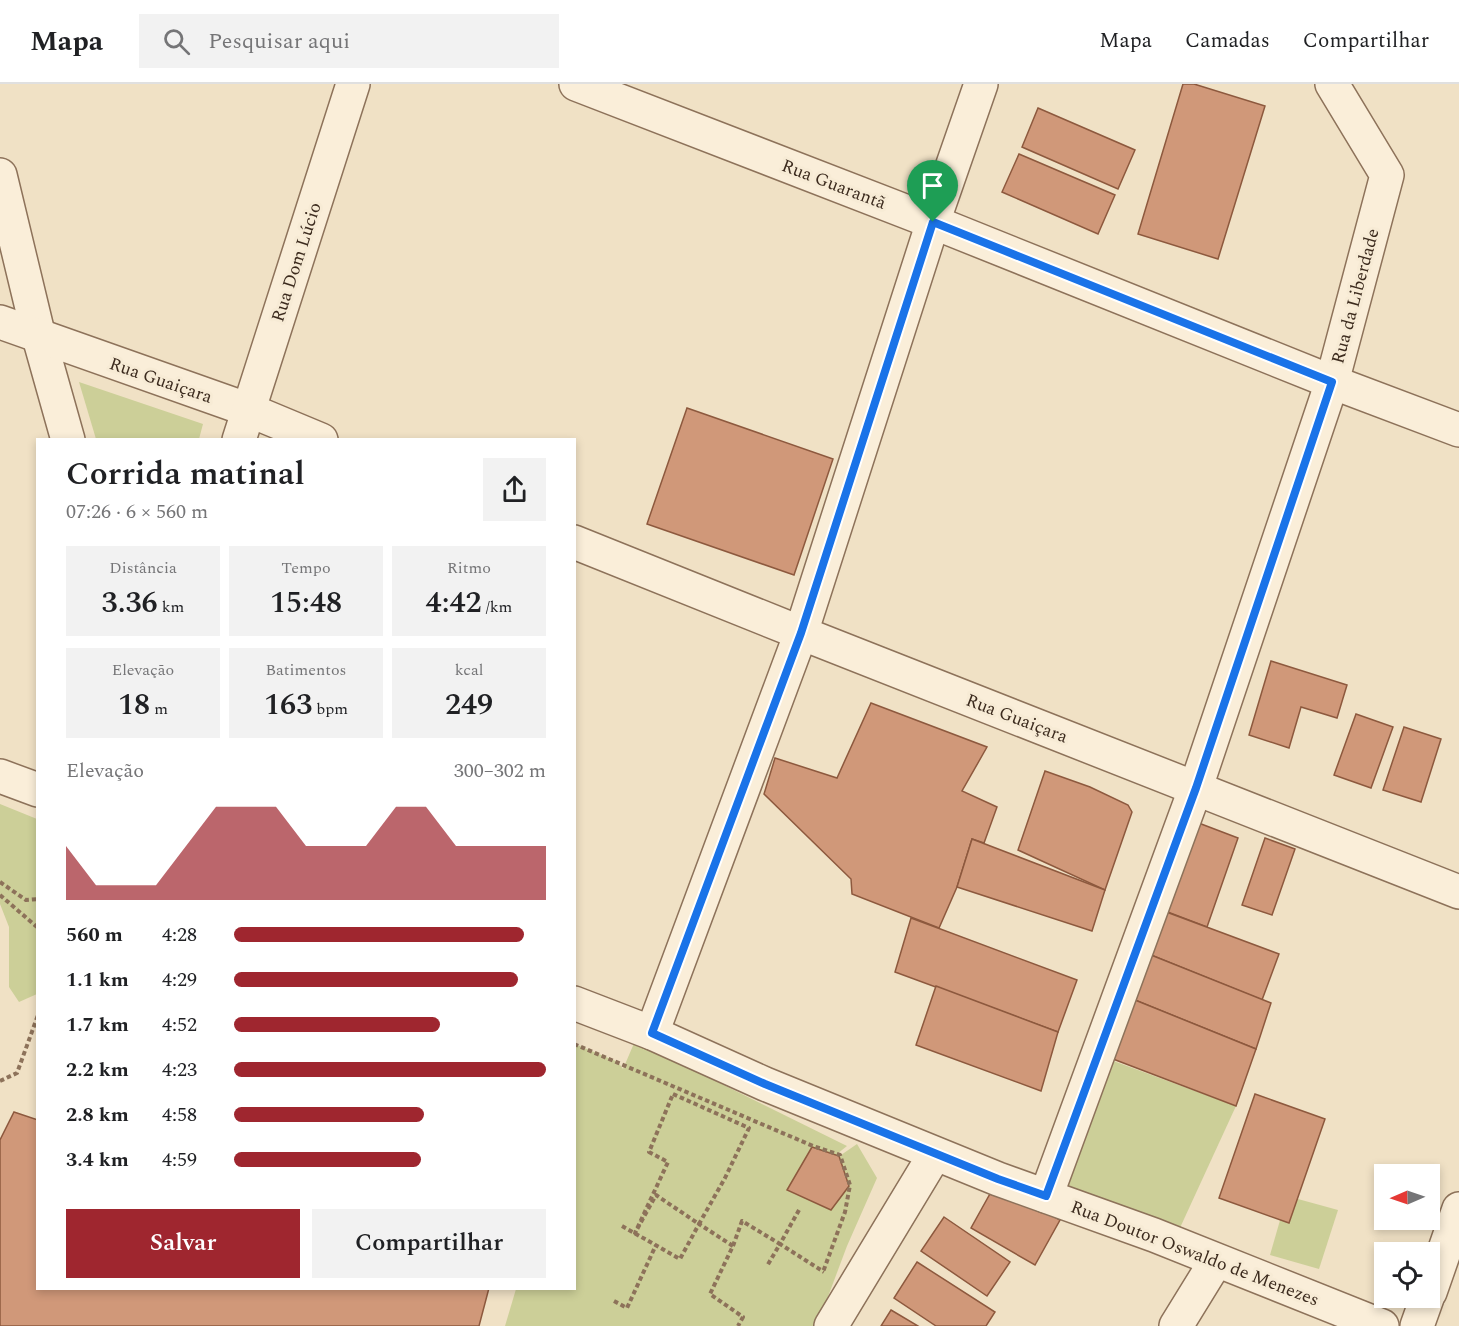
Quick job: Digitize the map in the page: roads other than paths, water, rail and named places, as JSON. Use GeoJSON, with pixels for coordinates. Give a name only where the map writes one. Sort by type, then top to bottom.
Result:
{"type":"FeatureCollection","features":[{"type":"Feature","properties":{"kind":"street","name":"Rua Dom Lúcio"},"geometry":{"type":"LineString","coordinates":[[244,425],[353,84]]}},
{"type":"Feature","properties":{"kind":"street","name":"Rua Guarantã"},"geometry":{"type":"LineString","coordinates":[[576,84],[933,222],[1332,382],[1459,429]]}},
{"type":"Feature","properties":{"kind":"street"},"geometry":{"type":"LineString","coordinates":[[652,1033],[801,633],[933,222],[981,84]]}},
{"type":"Feature","properties":{"kind":"street","name":"Rua da Liberdade"},"geometry":{"type":"LineString","coordinates":[[1046,1196],[1196,788],[1332,382],[1387,175],[1332,84]]}},
{"type":"Feature","properties":{"kind":"street"},"geometry":{"type":"LineString","coordinates":[[0,175],[39,337],[67,438]]}},
{"type":"Feature","properties":{"kind":"street","name":"Rua Guaiçara"},"geometry":{"type":"LineString","coordinates":[[0,322],[244,425],[311,438]]}},
{"type":"Feature","properties":{"kind":"street","name":"Rua Guaiçara"},"geometry":{"type":"LineString","coordinates":[[576,543],[1459,892]]}},
{"type":"Feature","properties":{"kind":"street"},"geometry":{"type":"LineString","coordinates":[[0,776],[36,789]]}},
{"type":"Feature","properties":{"kind":"street","name":"Rua Doutor Oswaldo de Menezes"},"geometry":{"type":"LineString","coordinates":[[576,1004],[652,1033],[765,1084],[935,1154],[1154,1235],[1382,1326]]}},
{"type":"Feature","properties":{"kind":"street"},"geometry":{"type":"LineString","coordinates":[[831,1326],[935,1154]]}},
{"type":"Feature","properties":{"kind":"street"},"geometry":{"type":"LineString","coordinates":[[1440,1263],[1459,1209]]}},
{"type":"Feature","properties":{"kind":"street"},"geometry":{"type":"LineString","coordinates":[[1176,1326],[1216,1260]]}},
{"type":"Feature","properties":{"kind":"street"},"geometry":{"type":"LineString","coordinates":[[1417,1326],[1423,1308]]}}]}
